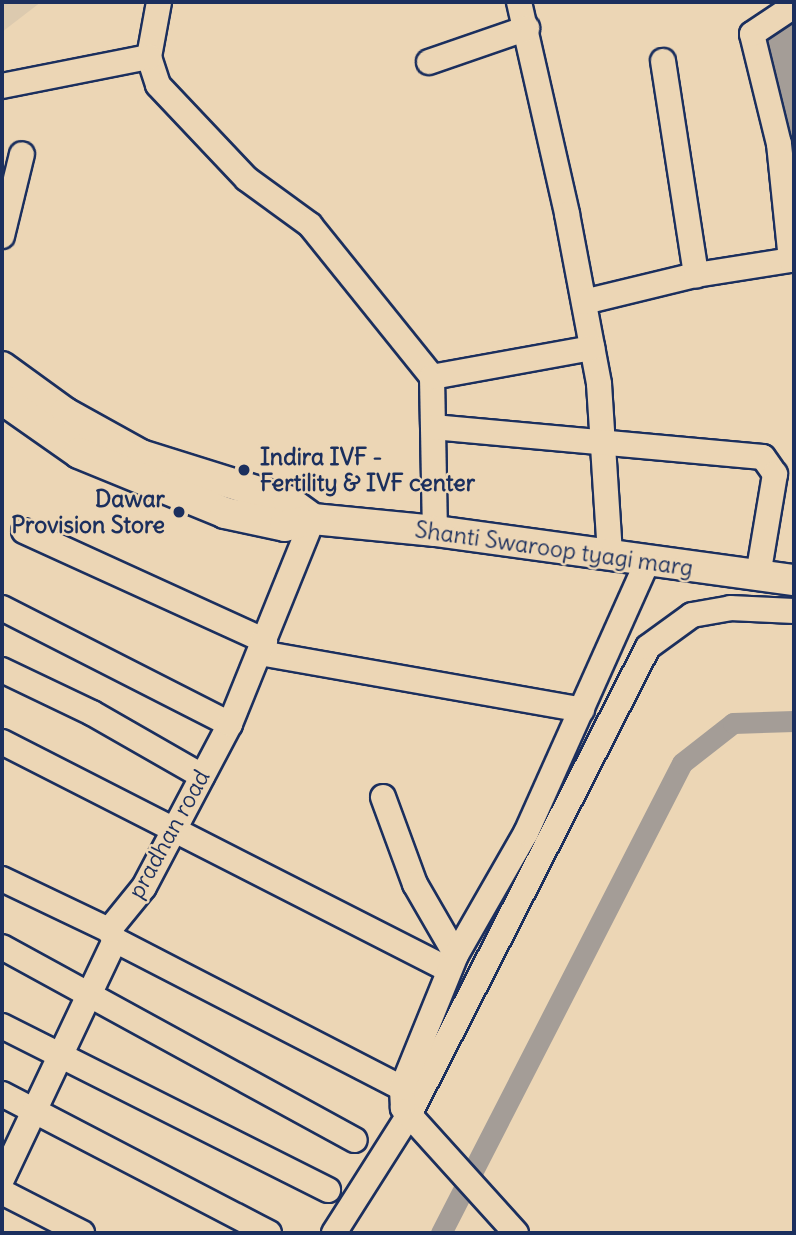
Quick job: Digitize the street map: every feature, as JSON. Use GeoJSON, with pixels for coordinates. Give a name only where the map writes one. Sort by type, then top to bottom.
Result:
{"type":"FeatureCollection","features":[{"type":"Feature","properties":{"kind":"main road","name":"Shanti Swaroop tyagi marg"},"geometry":{"type":"LineString","coordinates":[[2,367],[65,413],[141,455],[288,501],[313,519]]}},
{"type":"Feature","properties":{"kind":"main road","name":"Shanti Swaroop tyagi marg"},"geometry":{"type":"LineString","coordinates":[[2,399],[79,453],[154,487],[225,513],[285,526],[313,519],[435,531],[610,554],[647,563],[794,580]]}},
{"type":"Feature","properties":{"kind":"street"},"geometry":{"type":"LineString","coordinates":[[159,2],[149,57],[158,85],[247,179],[310,225],[432,377],[435,531]]}},
{"type":"Feature","properties":{"kind":"street"},"geometry":{"type":"LineString","coordinates":[[519,2],[527,28],[592,348],[610,554]]}},
{"type":"Feature","properties":{"kind":"street"},"geometry":{"type":"LineString","coordinates":[[583,302],[696,275],[784,264],[794,254],[779,144],[752,34],[794,6]]}},
{"type":"Feature","properties":{"kind":"street"},"geometry":{"type":"LineString","coordinates":[[429,62],[527,28]]}},
{"type":"Feature","properties":{"kind":"street"},"geometry":{"type":"LineString","coordinates":[[2,86],[149,57]]}},
{"type":"Feature","properties":{"kind":"street"},"geometry":{"type":"LineString","coordinates":[[663,61],[696,275]]}},
{"type":"Feature","properties":{"kind":"street"},"geometry":{"type":"LineString","coordinates":[[2,236],[22,154]]}},
{"type":"Feature","properties":{"kind":"street"},"geometry":{"type":"LineString","coordinates":[[432,377],[592,348]]}},
{"type":"Feature","properties":{"kind":"street"},"geometry":{"type":"LineString","coordinates":[[433,427],[769,460],[775,474],[758,576]]}},
{"type":"Feature","properties":{"kind":"street","name":"pradhan road"},"geometry":{"type":"LineString","coordinates":[[2,1179],[60,1056],[112,935],[144,887],[172,825],[230,724],[313,519]]}},
{"type":"Feature","properties":{"kind":"street"},"geometry":{"type":"LineString","coordinates":[[24,531],[263,647],[582,710]]}},
{"type":"Feature","properties":{"kind":"street"},"geometry":{"type":"LineString","coordinates":[[516,1233],[409,1115],[402,1088],[453,962],[526,833],[647,563]]}},
{"type":"Feature","properties":{"kind":"street"},"geometry":{"type":"LineString","coordinates":[[2,608],[230,724]]}},
{"type":"Feature","properties":{"kind":"street"},"geometry":{"type":"LineString","coordinates":[[334,1233],[409,1115],[648,647],[692,615],[730,608],[794,611]]}},
{"type":"Feature","properties":{"kind":"street"},"geometry":{"type":"LineString","coordinates":[[2,670],[92,713],[202,776]]}},
{"type":"Feature","properties":{"kind":"street"},"geometry":{"type":"LineString","coordinates":[[2,742],[453,962]]}},
{"type":"Feature","properties":{"kind":"street"},"geometry":{"type":"LineString","coordinates":[[383,797],[415,884],[453,962]]}},
{"type":"Feature","properties":{"kind":"street"},"geometry":{"type":"LineString","coordinates":[[2,879],[402,1088]]}},
{"type":"Feature","properties":{"kind":"street"},"geometry":{"type":"LineString","coordinates":[[2,947],[87,990],[355,1140]]}},
{"type":"Feature","properties":{"kind":"street"},"geometry":{"type":"LineString","coordinates":[[2,1026],[328,1191]]}},
{"type":"Feature","properties":{"kind":"street"},"geometry":{"type":"LineString","coordinates":[[2,1094],[269,1233]]}},
{"type":"Feature","properties":{"kind":"street"},"geometry":{"type":"LineString","coordinates":[[2,1192],[82,1233]]}},
{"type":"Feature","properties":{"kind":"shaded area"},"geometry":{"type":"Polygon","coordinates":[[[2,2],[41,2],[2,32],[2,2]]]}},
{"type":"Feature","properties":{"kind":"shaded area"},"geometry":{"type":"Polygon","coordinates":[[[794,2],[794,178],[750,25],[794,2]]]}},
{"type":"Feature","properties":{"kind":"waterway"},"geometry":{"type":"LineString","coordinates":[[441,1233],[682,763],[733,723],[794,721]]}},
{"type":"Feature","properties":{"kind":"place","name":"Indira IVF - Fertility & IVF center"},"geometry":{"type":"Point","coordinates":[244,470]}},
{"type":"Feature","properties":{"kind":"place","name":"Dawar Provision Store"},"geometry":{"type":"Point","coordinates":[179,512]}}]}
